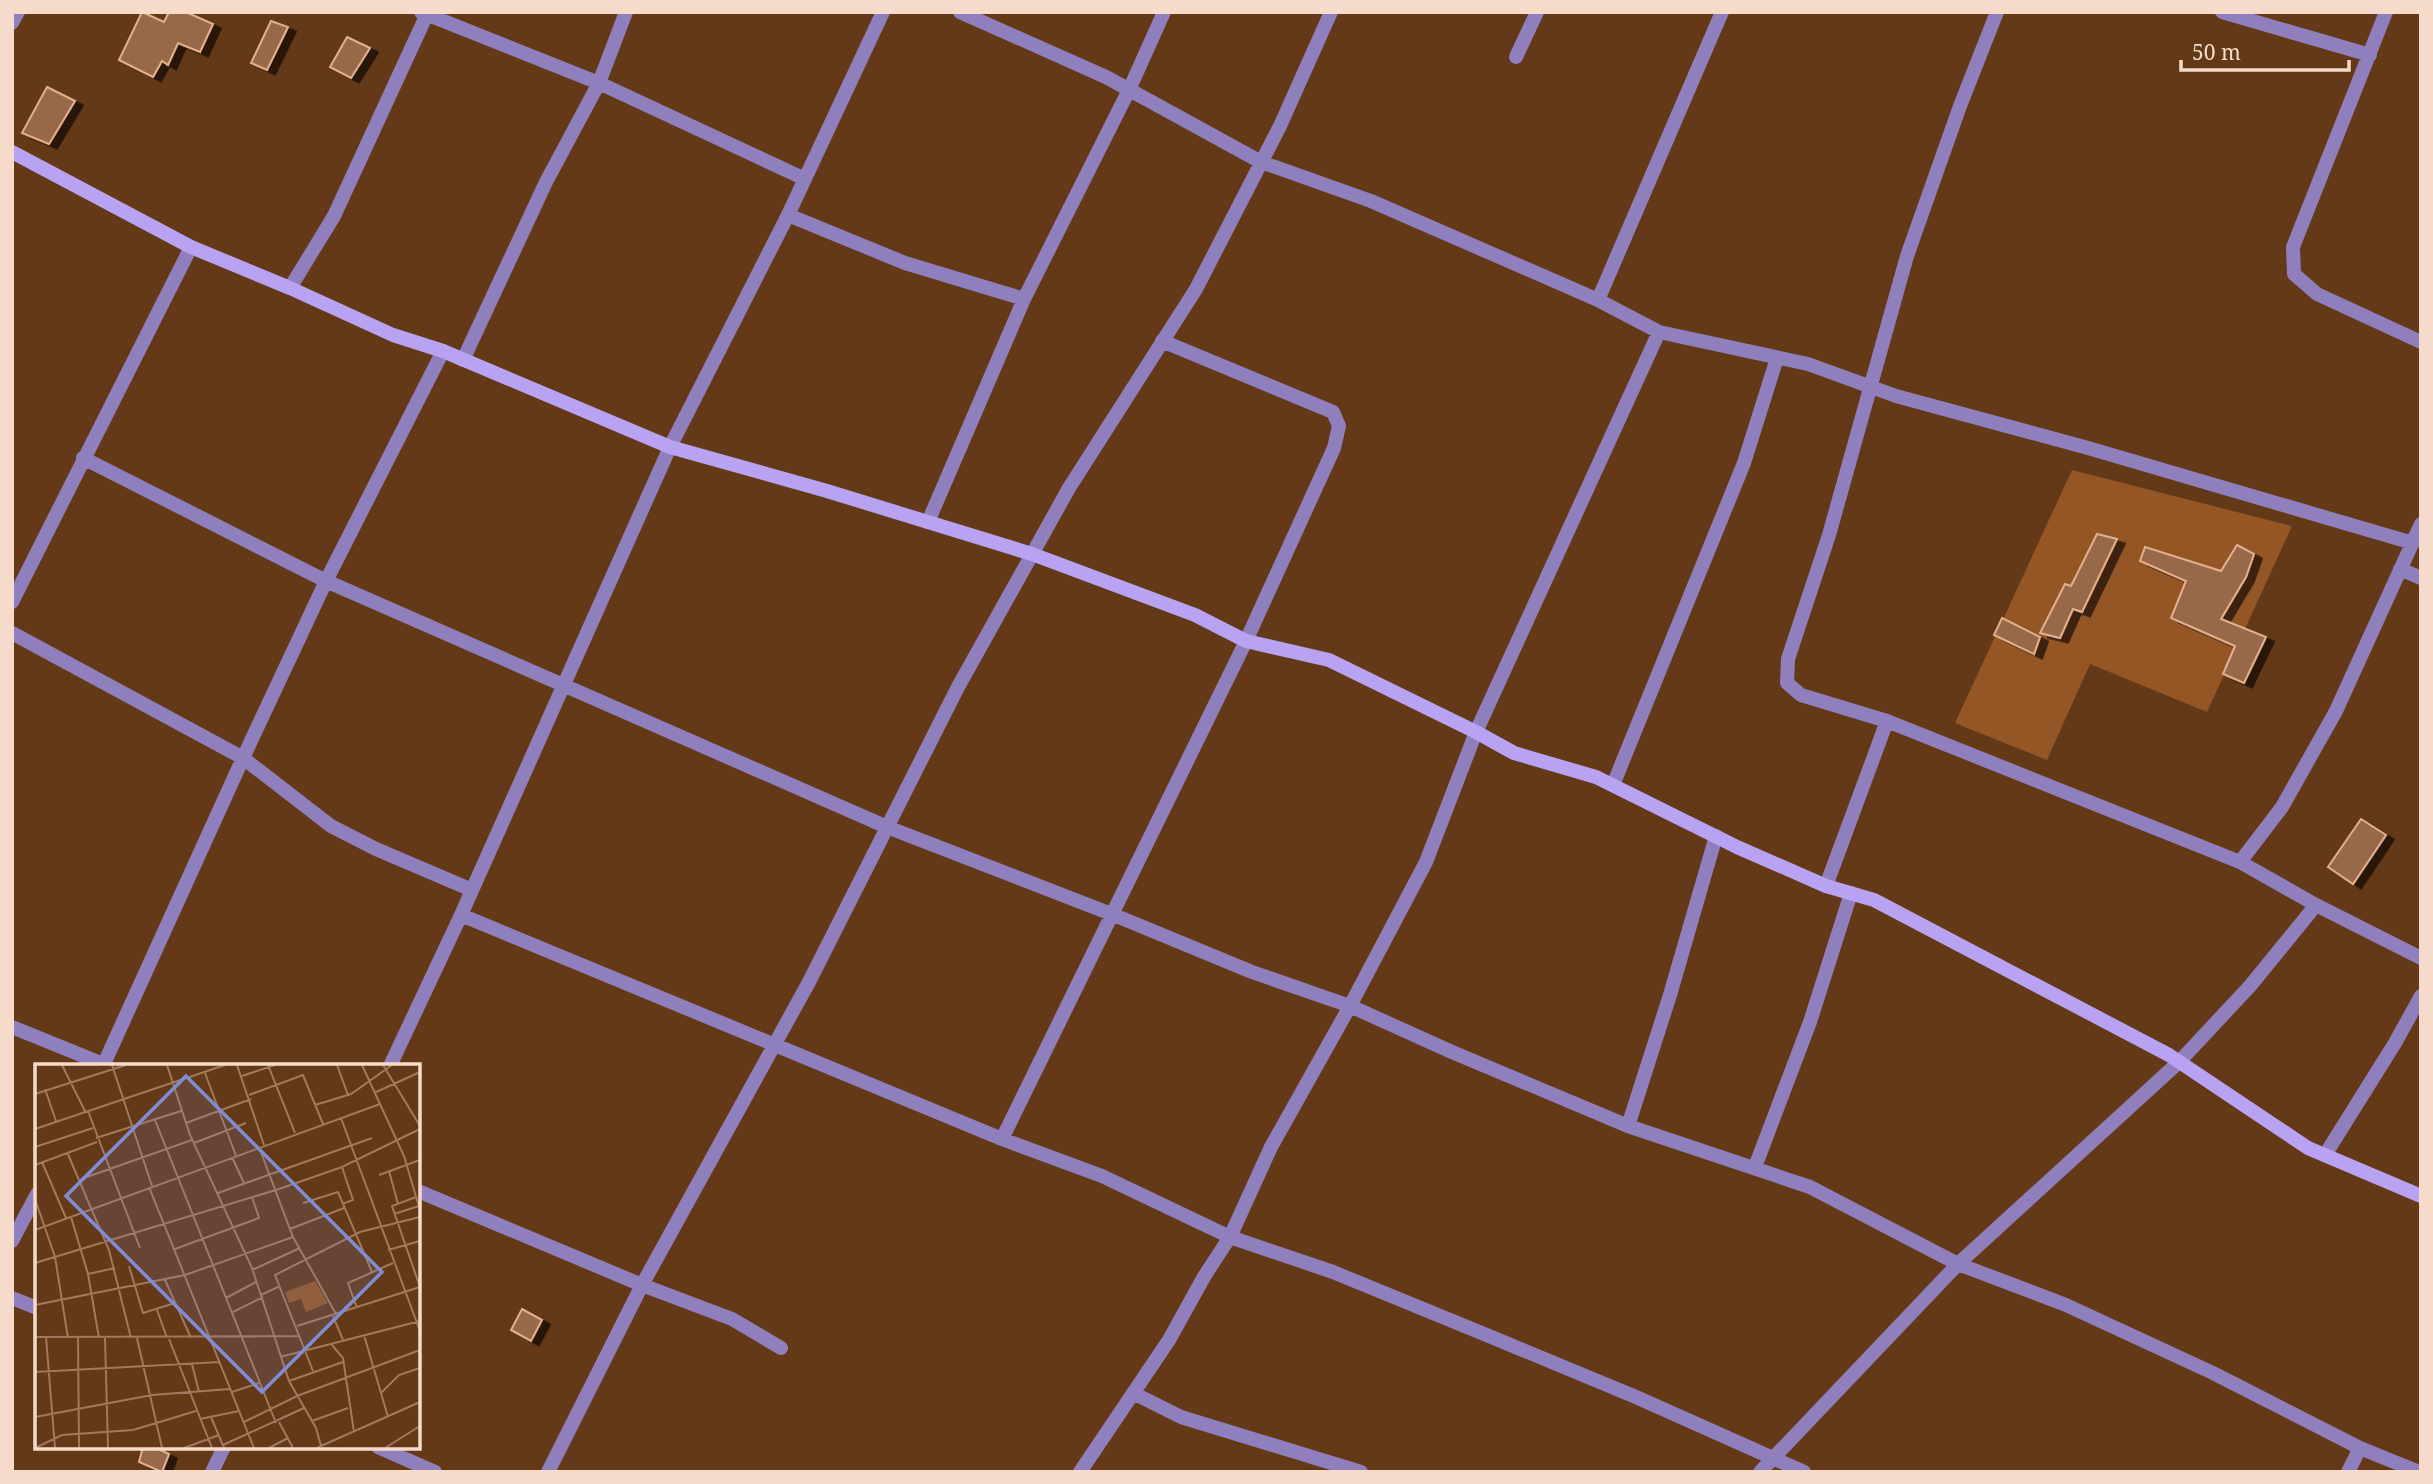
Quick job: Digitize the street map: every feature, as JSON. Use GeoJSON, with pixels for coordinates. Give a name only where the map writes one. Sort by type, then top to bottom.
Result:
{"type":"FeatureCollection","features":[{"type":"Feature","properties":{"kind":"main road"},"geometry":{"type":"LineString","coordinates":[[12,152],[191,247],[393,335],[443,351],[670,447],[1032,554],[1195,615],[1246,641],[1329,660],[1514,753],[1596,777],[1826,886],[1874,900],[2179,1062],[2308,1148],[2421,1196]]}},
{"type":"Feature","properties":{"kind":"street"},"geometry":{"type":"LineString","coordinates":[[12,23],[18,12]]}},
{"type":"Feature","properties":{"kind":"street"},"geometry":{"type":"LineString","coordinates":[[463,360],[546,182],[599,83],[626,12]]}},
{"type":"Feature","properties":{"kind":"street"},"geometry":{"type":"LineString","coordinates":[[391,1064],[472,891],[670,447],[788,215],[883,12]]}},
{"type":"Feature","properties":{"kind":"street"},"geometry":{"type":"LineString","coordinates":[[960,12],[1106,77],[1261,162],[1371,201],[1598,300],[1659,332],[1808,364],[1896,396],[2101,451],[2413,542]]}},
{"type":"Feature","properties":{"kind":"street"},"geometry":{"type":"LineString","coordinates":[[928,522],[1024,299],[1129,90],[1164,12]]}},
{"type":"Feature","properties":{"kind":"street"},"geometry":{"type":"LineString","coordinates":[[548,1472],[642,1285],[809,982],[958,687],[1069,488],[1196,289],[1261,162],[1331,12]]}},
{"type":"Feature","properties":{"kind":"street"},"geometry":{"type":"LineString","coordinates":[[1516,57],[1537,12]]}},
{"type":"Feature","properties":{"kind":"street"},"geometry":{"type":"LineString","coordinates":[[1598,300],[1722,12]]}},
{"type":"Feature","properties":{"kind":"street"},"geometry":{"type":"LineString","coordinates":[[1997,12],[1907,256],[1829,536],[1788,659],[1787,683],[1801,695],[1886,721],[2240,862],[2316,905],[2421,958]]}},
{"type":"Feature","properties":{"kind":"street"},"geometry":{"type":"LineString","coordinates":[[2222,12],[2370,55]]}},
{"type":"Feature","properties":{"kind":"street"},"geometry":{"type":"LineString","coordinates":[[2386,12],[2293,247],[2294,274],[2317,295],[2421,342]]}},
{"type":"Feature","properties":{"kind":"street"},"geometry":{"type":"LineString","coordinates":[[290,288],[334,216],[425,13],[599,83],[805,179]]}},
{"type":"Feature","properties":{"kind":"street"},"geometry":{"type":"LineString","coordinates":[[788,215],[905,263],[1024,299]]}},
{"type":"Feature","properties":{"kind":"street"},"geometry":{"type":"LineString","coordinates":[[12,602],[191,247]]}},
{"type":"Feature","properties":{"kind":"street"},"geometry":{"type":"LineString","coordinates":[[1080,1472],[1169,1340],[1205,1275],[1230,1237],[1271,1147],[1426,862],[1476,732],[1659,332]]}},
{"type":"Feature","properties":{"kind":"street"},"geometry":{"type":"LineString","coordinates":[[1002,1139],[1246,641],[1334,449],[1339,426],[1334,412],[1162,341]]}},
{"type":"Feature","properties":{"kind":"street"},"geometry":{"type":"LineString","coordinates":[[105,1064],[326,581],[443,351]]}},
{"type":"Feature","properties":{"kind":"street"},"geometry":{"type":"LineString","coordinates":[[1614,785],[1744,463],[1777,358]]}},
{"type":"Feature","properties":{"kind":"street"},"geometry":{"type":"LineString","coordinates":[[83,458],[326,581],[887,827],[1252,972],[1350,1006],[1628,1126],[1810,1187],[1958,1264],[2066,1305],[2213,1373],[2360,1448],[2419,1472]]}},
{"type":"Feature","properties":{"kind":"street"},"geometry":{"type":"LineString","coordinates":[[2240,862],[2282,807],[2336,711],[2421,524]]}},
{"type":"Feature","properties":{"kind":"street"},"geometry":{"type":"LineString","coordinates":[[2400,569],[2421,578]]}},
{"type":"Feature","properties":{"kind":"street"},"geometry":{"type":"LineString","coordinates":[[12,633],[243,758],[331,826],[472,891]]}},
{"type":"Feature","properties":{"kind":"street"},"geometry":{"type":"LineString","coordinates":[[1826,886],[1886,721]]}},
{"type":"Feature","properties":{"kind":"street"},"geometry":{"type":"LineString","coordinates":[[1628,1126],[1670,995],[1716,836]]}},
{"type":"Feature","properties":{"kind":"street"},"geometry":{"type":"LineString","coordinates":[[1755,1167],[1810,1022],[1851,893]]}},
{"type":"Feature","properties":{"kind":"street"},"geometry":{"type":"LineString","coordinates":[[1760,1472],[1958,1264],[2179,1062],[2250,986],[2316,905]]}},
{"type":"Feature","properties":{"kind":"street"},"geometry":{"type":"LineString","coordinates":[[461,915],[1002,1139],[1102,1175],[1230,1237],[1333,1272],[1804,1472]]}},
{"type":"Feature","properties":{"kind":"street"},"geometry":{"type":"LineString","coordinates":[[2325,1155],[2421,996]]}},
{"type":"Feature","properties":{"kind":"street"},"geometry":{"type":"LineString","coordinates":[[12,1027],[103,1064]]}},
{"type":"Feature","properties":{"kind":"street"},"geometry":{"type":"LineString","coordinates":[[420,1192],[732,1320],[781,1348]]}},
{"type":"Feature","properties":{"kind":"street"},"geometry":{"type":"LineString","coordinates":[[12,1241],[35,1198]]}},
{"type":"Feature","properties":{"kind":"street"},"geometry":{"type":"LineString","coordinates":[[12,1298],[35,1307]]}},
{"type":"Feature","properties":{"kind":"street"},"geometry":{"type":"LineString","coordinates":[[1133,1394],[1181,1417],[1339,1469],[1361,1472]]}},
{"type":"Feature","properties":{"kind":"street"},"geometry":{"type":"LineString","coordinates":[[2348,1472],[2360,1448]]}},
{"type":"Feature","properties":{"kind":"street"},"geometry":{"type":"LineString","coordinates":[[212,1472],[222,1449]]}},
{"type":"Feature","properties":{"kind":"street"},"geometry":{"type":"LineString","coordinates":[[383,1449],[435,1472]]}},
{"type":"Feature","properties":{"kind":"shaded area"},"geometry":{"type":"Polygon","coordinates":[[[2072,470],[2292,526],[2207,712],[2090,664],[2047,760],[1955,723],[2072,470]]]}},
{"type":"Feature","properties":{"kind":"building"},"geometry":{"type":"Polygon","coordinates":[[[142,12],[164,22],[169,12],[186,12],[213,24],[200,52],[178,43],[168,65],[162,61],[153,77],[119,60],[142,12]]]}},
{"type":"Feature","properties":{"kind":"building"},"geometry":{"type":"Polygon","coordinates":[[[271,21],[288,27],[267,70],[251,63],[271,21]]]}},
{"type":"Feature","properties":{"kind":"building"},"geometry":{"type":"Polygon","coordinates":[[[347,37],[370,48],[351,78],[330,67],[347,37]]]}},
{"type":"Feature","properties":{"kind":"building"},"geometry":{"type":"Polygon","coordinates":[[[47,87],[75,101],[49,144],[22,133],[47,87]]]}},
{"type":"Feature","properties":{"kind":"building"},"geometry":{"type":"Polygon","coordinates":[[[2097,534],[2117,539],[2082,612],[2073,609],[2060,638],[2040,633],[2065,584],[2071,586],[2097,534]]]}},
{"type":"Feature","properties":{"kind":"building"},"geometry":{"type":"Polygon","coordinates":[[[2237,545],[2254,554],[2246,577],[2221,619],[2266,637],[2244,683],[2223,674],[2235,646],[2171,618],[2186,581],[2140,561],[2145,547],[2221,571],[2237,545]]]}},
{"type":"Feature","properties":{"kind":"building"},"geometry":{"type":"Polygon","coordinates":[[[2002,618],[2040,637],[2034,654],[1994,635],[2002,618]]]}},
{"type":"Feature","properties":{"kind":"building"},"geometry":{"type":"Polygon","coordinates":[[[2361,819],[2386,835],[2353,884],[2328,867],[2361,819]]]}},
{"type":"Feature","properties":{"kind":"building"},"geometry":{"type":"Polygon","coordinates":[[[522,1309],[542,1320],[531,1341],[511,1330],[522,1309]]]}},
{"type":"Feature","properties":{"kind":"building"},"geometry":{"type":"Polygon","coordinates":[[[142,1449],[158,1449],[169,1454],[162,1472],[139,1462],[142,1449]]]}}]}
